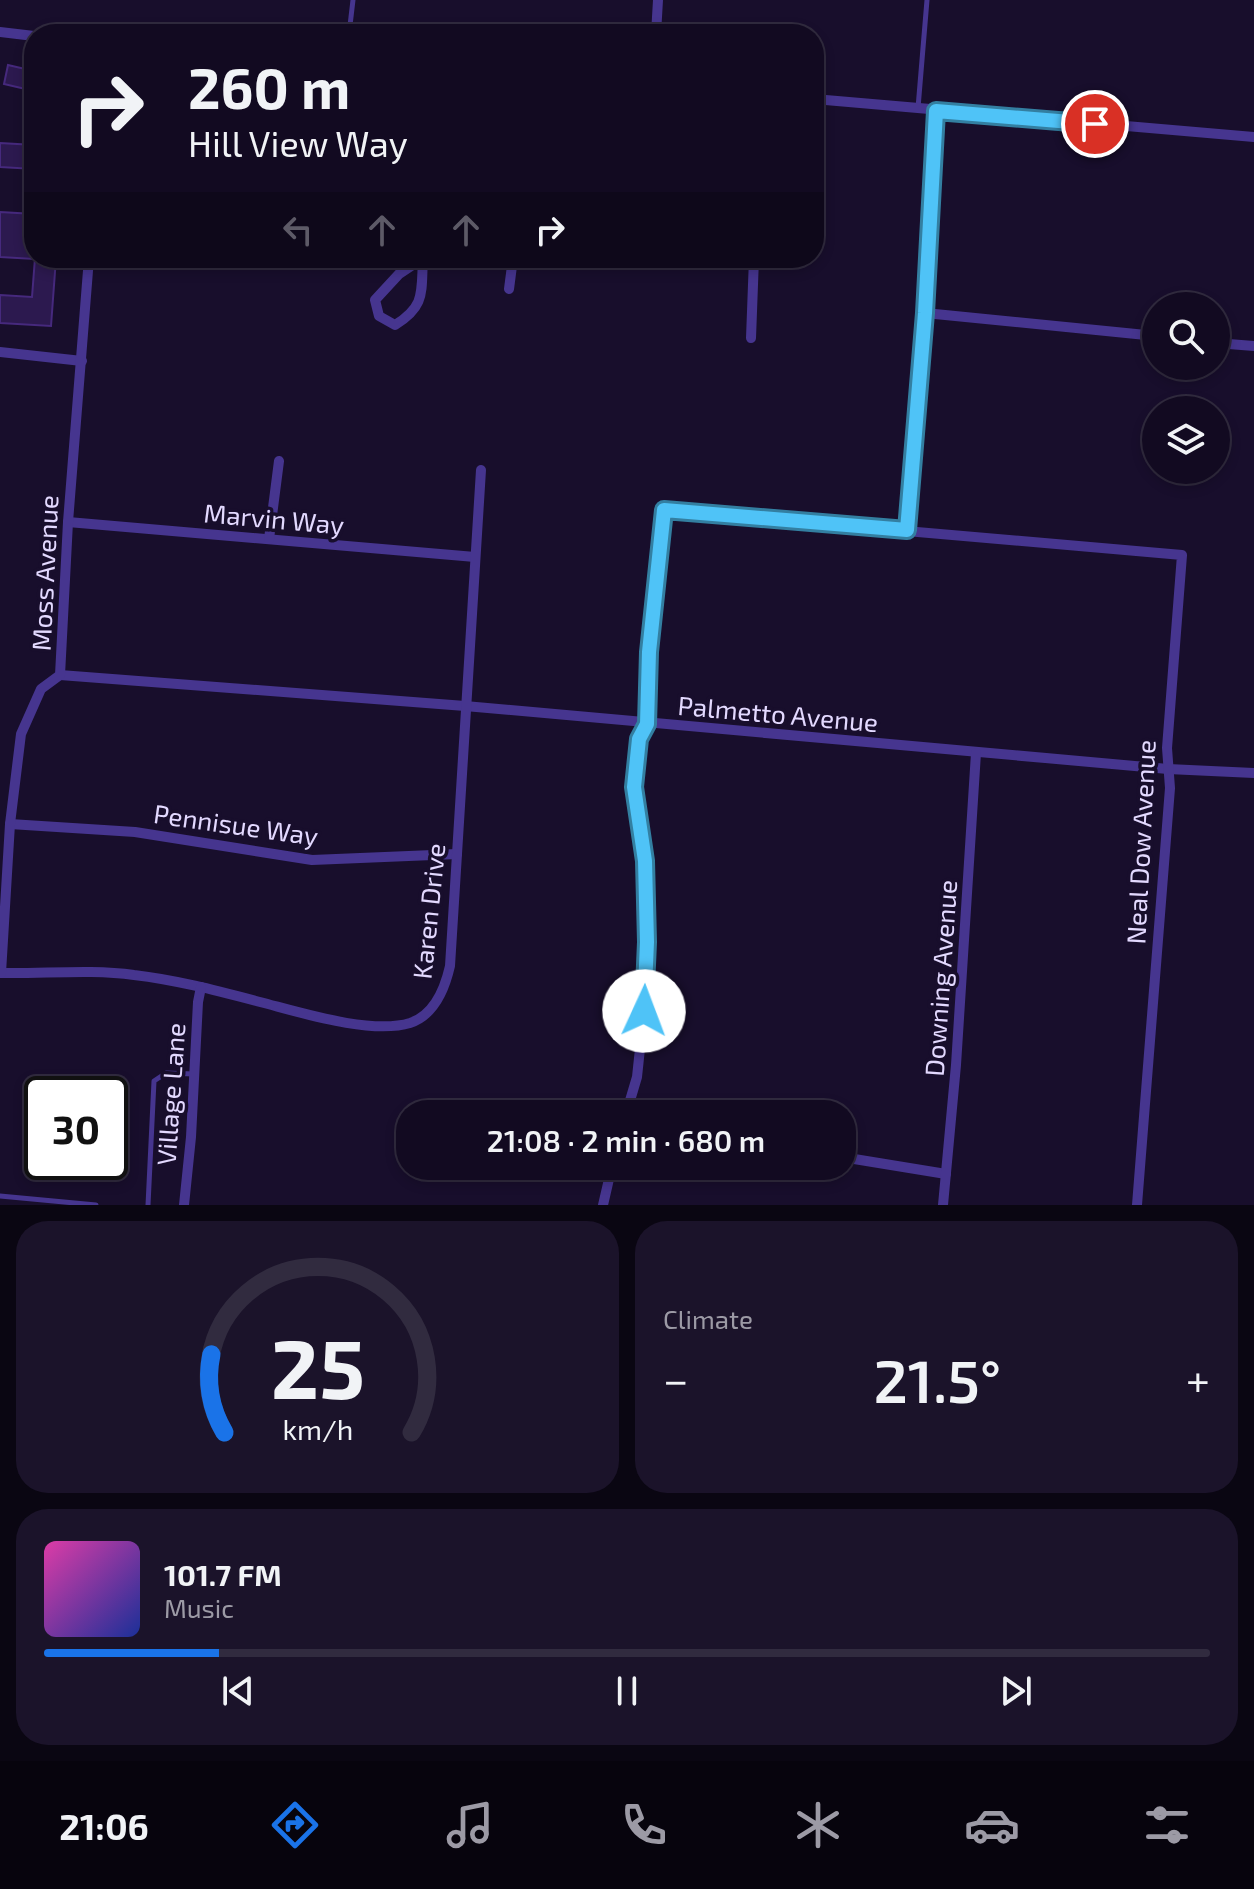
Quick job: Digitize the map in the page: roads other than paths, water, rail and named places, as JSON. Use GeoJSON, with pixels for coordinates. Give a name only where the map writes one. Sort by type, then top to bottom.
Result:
{"type":"FeatureCollection","features":[{"type":"Feature","properties":{"kind":"street"},"geometry":{"type":"LineString","coordinates":[[657,24],[658,0]]}},
{"type":"Feature","properties":{"kind":"street"},"geometry":{"type":"LineString","coordinates":[[0,32],[24,35]]}},
{"type":"Feature","properties":{"kind":"street"},"geometry":{"type":"LineString","coordinates":[[824,100],[1254,137]]}},
{"type":"Feature","properties":{"kind":"street"},"geometry":{"type":"LineString","coordinates":[[630,1100],[637,1077],[647,942],[645,861],[634,787],[639,739],[647,724],[649,652],[664,510],[907,530],[925,313],[936,111]]}},
{"type":"Feature","properties":{"kind":"street","name":"Moss Avenue"},"geometry":{"type":"LineString","coordinates":[[0,973],[10,824],[21,734],[41,689],[60,675],[68,522],[88,268]]}},
{"type":"Feature","properties":{"kind":"street"},"geometry":{"type":"LineString","coordinates":[[408,268],[375,300],[379,316],[395,325],[413,314],[421,296],[422,268]]}},
{"type":"Feature","properties":{"kind":"street"},"geometry":{"type":"LineString","coordinates":[[509,289],[512,268]]}},
{"type":"Feature","properties":{"kind":"street"},"geometry":{"type":"LineString","coordinates":[[751,338],[754,268]]}},
{"type":"Feature","properties":{"kind":"street"},"geometry":{"type":"LineString","coordinates":[[925,313],[1142,335]]}},
{"type":"Feature","properties":{"kind":"street"},"geometry":{"type":"LineString","coordinates":[[1230,344],[1254,346]]}},
{"type":"Feature","properties":{"kind":"street"},"geometry":{"type":"LineString","coordinates":[[0,352],[82,361]]}},
{"type":"Feature","properties":{"kind":"street"},"geometry":{"type":"LineString","coordinates":[[269,539],[279,461]]}},
{"type":"Feature","properties":{"kind":"street","name":"Karen Drive"},"geometry":{"type":"LineString","coordinates":[[0,973],[132,974],[201,987],[320,1017],[372,1025],[413,1022],[431,1007],[446,985],[450,966],[481,470]]}},
{"type":"Feature","properties":{"kind":"street","name":"Marvin Way"},"geometry":{"type":"LineString","coordinates":[[68,522],[475,557]]}},
{"type":"Feature","properties":{"kind":"street","name":"Neal Dow Avenue"},"geometry":{"type":"LineString","coordinates":[[907,530],[1182,555],[1167,748],[1170,788],[1137,1205]]}},
{"type":"Feature","properties":{"kind":"street","name":"Palmetto Avenue"},"geometry":{"type":"LineString","coordinates":[[60,675],[465,706],[1168,769],[1254,773]]}},
{"type":"Feature","properties":{"kind":"street","name":"Downing Avenue"},"geometry":{"type":"LineString","coordinates":[[943,1205],[956,1065],[976,753]]}},
{"type":"Feature","properties":{"kind":"street","name":"Pennisue Way"},"geometry":{"type":"LineString","coordinates":[[10,824],[135,832],[312,860],[457,854]]}},
{"type":"Feature","properties":{"kind":"street","name":"Village Lane"},"geometry":{"type":"LineString","coordinates":[[184,1205],[201,987]]}},
{"type":"Feature","properties":{"kind":"street"},"geometry":{"type":"LineString","coordinates":[[856,1159],[946,1174]]}},
{"type":"Feature","properties":{"kind":"street"},"geometry":{"type":"LineString","coordinates":[[603,1205],[609,1180]]}},
{"type":"Feature","properties":{"kind":"lane"},"geometry":{"type":"LineString","coordinates":[[350,24],[353,0]]}},
{"type":"Feature","properties":{"kind":"lane"},"geometry":{"type":"LineString","coordinates":[[918,109],[927,0]]}},
{"type":"Feature","properties":{"kind":"lane"},"geometry":{"type":"LineString","coordinates":[[148,1205],[154,1081],[166,1073],[194,1074]]}},
{"type":"Feature","properties":{"kind":"lane"},"geometry":{"type":"LineString","coordinates":[[0,1196],[96,1205]]}}]}
